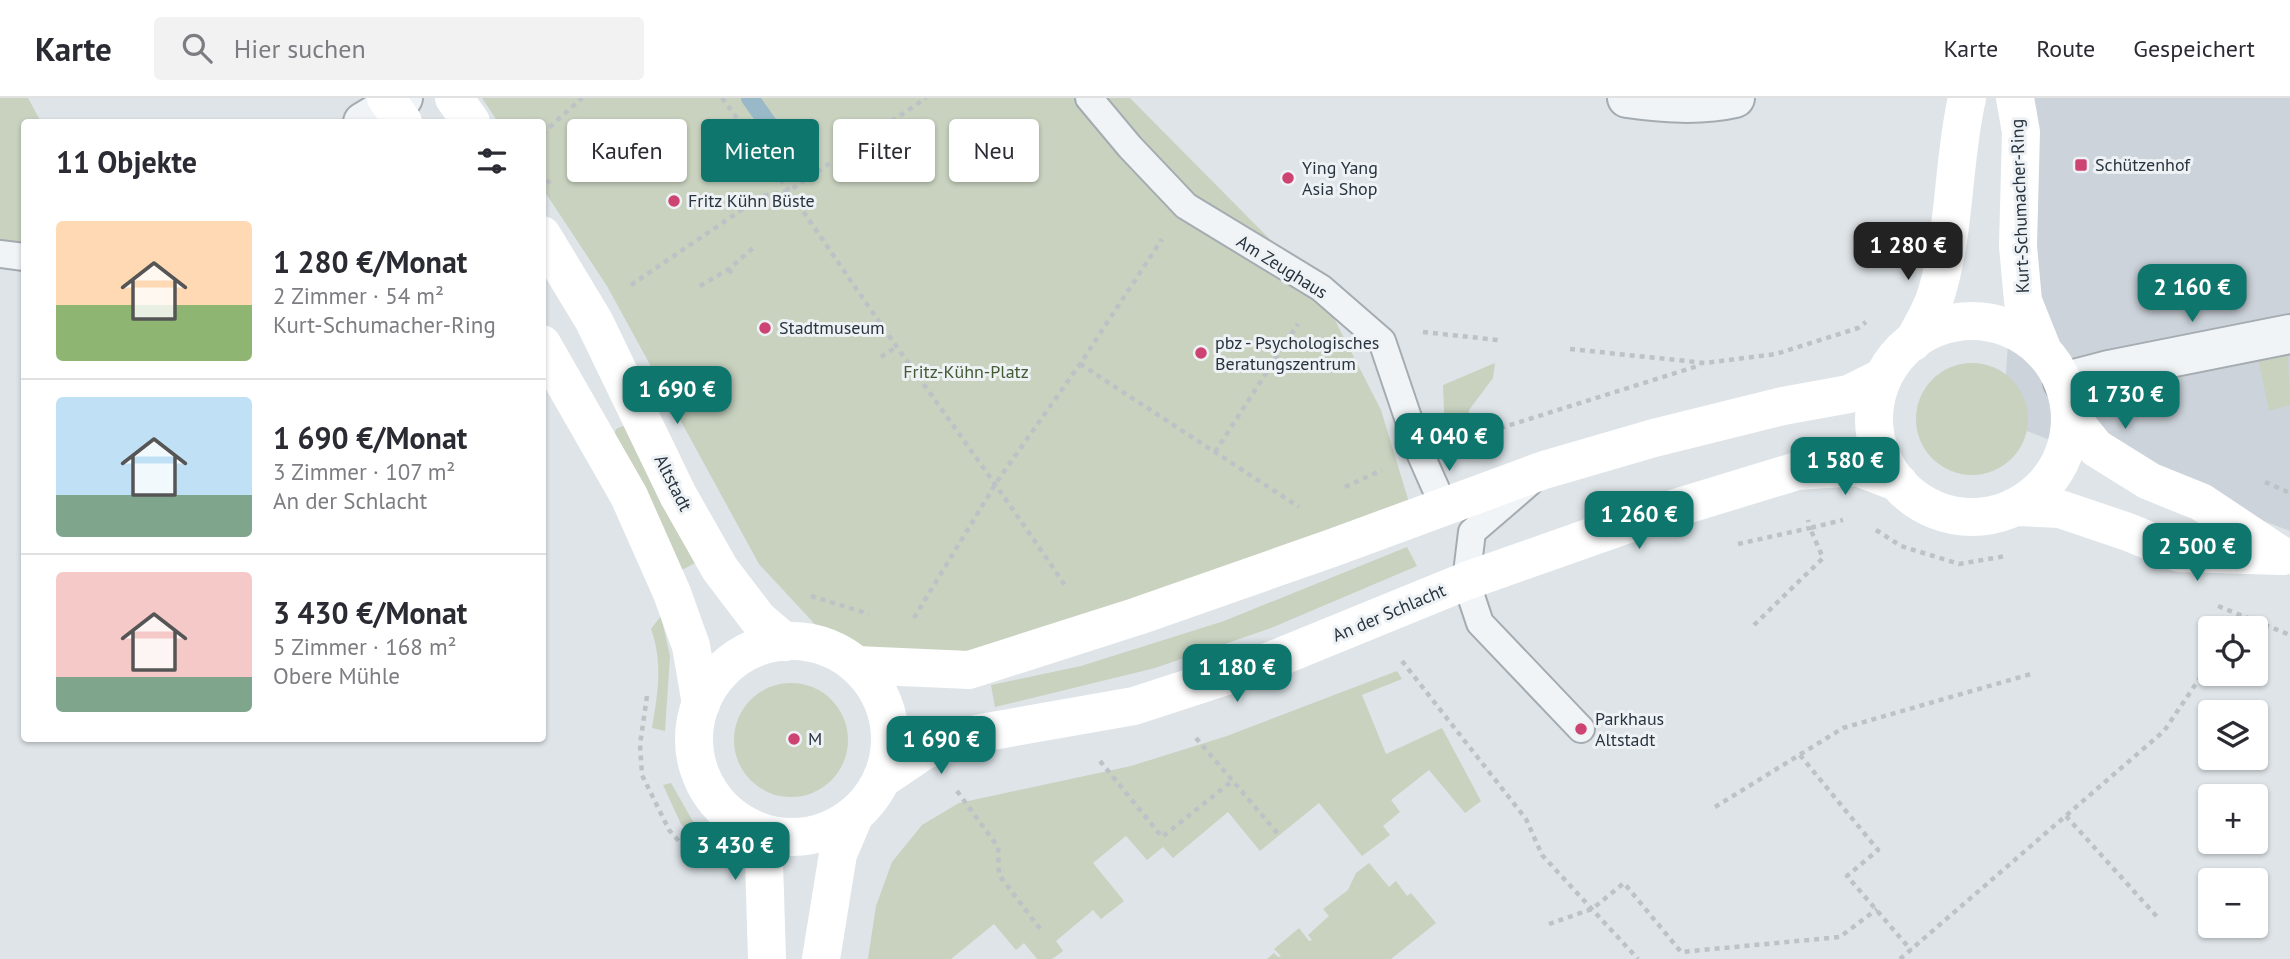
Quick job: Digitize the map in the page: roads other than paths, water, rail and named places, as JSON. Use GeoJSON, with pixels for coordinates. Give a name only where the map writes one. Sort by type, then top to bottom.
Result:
{"type":"FeatureCollection","features":[{"type":"Feature","properties":{"kind":"street"},"geometry":{"type":"LineString","coordinates":[[454,98],[469,119]]}},
{"type":"Feature","properties":{"kind":"street"},"geometry":{"type":"LineString","coordinates":[[1627,98],[1658,103],[1695,103],[1735,98]]}},
{"type":"Feature","properties":{"kind":"street"},"geometry":{"type":"LineString","coordinates":[[1913,342],[1935,300],[1949,238],[1966,98]]}},
{"type":"Feature","properties":{"kind":"street","name":"Kurt-Schumacher-Ring"},"geometry":{"type":"LineString","coordinates":[[2015,98],[2021,132],[2018,246],[2023,301],[2059,383]]}},
{"type":"Feature","properties":{"kind":"street","name":"Altstadt"},"geometry":{"type":"LineString","coordinates":[[546,242],[594,321],[678,495],[720,569],[758,618],[785,642]]}},
{"type":"Feature","properties":{"kind":"street"},"geometry":{"type":"LineString","coordinates":[[1965,321],[1985,321],[2006,327],[2024,337],[2059,383],[2096,448],[2149,481],[2201,502],[2286,558],[2179,553],[2060,509],[2017,507],[1983,517],[1961,516],[1939,510],[1921,501],[1899,483],[1885,465],[1876,447],[1872,425],[1874,399],[1883,377],[1897,356],[1913,342],[1942,326],[1965,321]]}},
{"type":"Feature","properties":{"kind":"street"},"geometry":{"type":"LineString","coordinates":[[2059,383],[2109,370],[2290,334]]}},
{"type":"Feature","properties":{"kind":"street"},"geometry":{"type":"LineString","coordinates":[[546,351],[629,496],[691,646],[701,704]]}},
{"type":"Feature","properties":{"kind":"street"},"geometry":{"type":"LineString","coordinates":[[856,665],[969,670],[1138,616],[1544,470],[1783,406],[1849,394],[1883,377]]}},
{"type":"Feature","properties":{"kind":"street"},"geometry":{"type":"LineString","coordinates":[[2017,507],[2040,490],[2059,463],[2067,440],[2059,383]]}},
{"type":"Feature","properties":{"kind":"street","name":"An der Schlacht"},"geometry":{"type":"LineString","coordinates":[[882,779],[925,750],[981,733],[1134,706],[1260,665],[1466,581],[1656,514],[1797,471],[1857,467],[1899,483]]}},
{"type":"Feature","properties":{"kind":"street"},"geometry":{"type":"LineString","coordinates":[[785,642],[823,646],[856,665],[876,689],[888,717],[890,748],[882,779],[866,803],[838,825],[808,836],[776,836],[747,825],[727,813],[711,794],[700,772],[695,752],[694,735],[701,704],[712,682],[739,657],[761,646],[785,642]]}},
{"type":"Feature","properties":{"kind":"street"},"geometry":{"type":"LineString","coordinates":[[821,959],[838,854],[855,814]]}},
{"type":"Feature","properties":{"kind":"street"},"geometry":{"type":"LineString","coordinates":[[747,825],[764,861],[767,959]]}},
{"type":"Feature","properties":{"kind":"lane","name":"Am Zeughaus"},"geometry":{"type":"LineString","coordinates":[[1089,98],[1130,147],[1186,206],[1321,288],[1382,341],[1420,453],[1444,507]]}},
{"type":"Feature","properties":{"kind":"lane"},"geometry":{"type":"LineString","coordinates":[[0,254],[21,257]]}},
{"type":"Feature","properties":{"kind":"lane"},"geometry":{"type":"LineString","coordinates":[[1544,470],[1472,532],[1466,581],[1480,623],[1581,729]]}},
{"type":"Feature","properties":{"kind":"waterway"},"geometry":{"type":"LineString","coordinates":[[750,98],[765,119]]}},
{"type":"Feature","properties":{"kind":"place","name":"Schützenhof"},"geometry":{"type":"Point","coordinates":[2081,165]}},
{"type":"Feature","properties":{"kind":"place","name":"Ying Yang Asia Shop"},"geometry":{"type":"Point","coordinates":[1288,178]}},
{"type":"Feature","properties":{"kind":"place","name":"Fritz Kühn Büste"},"geometry":{"type":"Point","coordinates":[674,201]}},
{"type":"Feature","properties":{"kind":"place","name":"Stadtmuseum"},"geometry":{"type":"Point","coordinates":[765,328]}},
{"type":"Feature","properties":{"kind":"place","name":"pbz - Psychologisches Beratungszentrum"},"geometry":{"type":"Point","coordinates":[1201,353]}},
{"type":"Feature","properties":{"kind":"place","name":"Parkhaus Altstadt"},"geometry":{"type":"Point","coordinates":[1581,729]}},
{"type":"Feature","properties":{"kind":"place","name":"M"},"geometry":{"type":"Point","coordinates":[794,739]}},
{"type":"Feature","properties":{"kind":"park label","name":"Fritz-Kühn-Platz"},"geometry":{"type":"Point","coordinates":[966,372]}}]}
